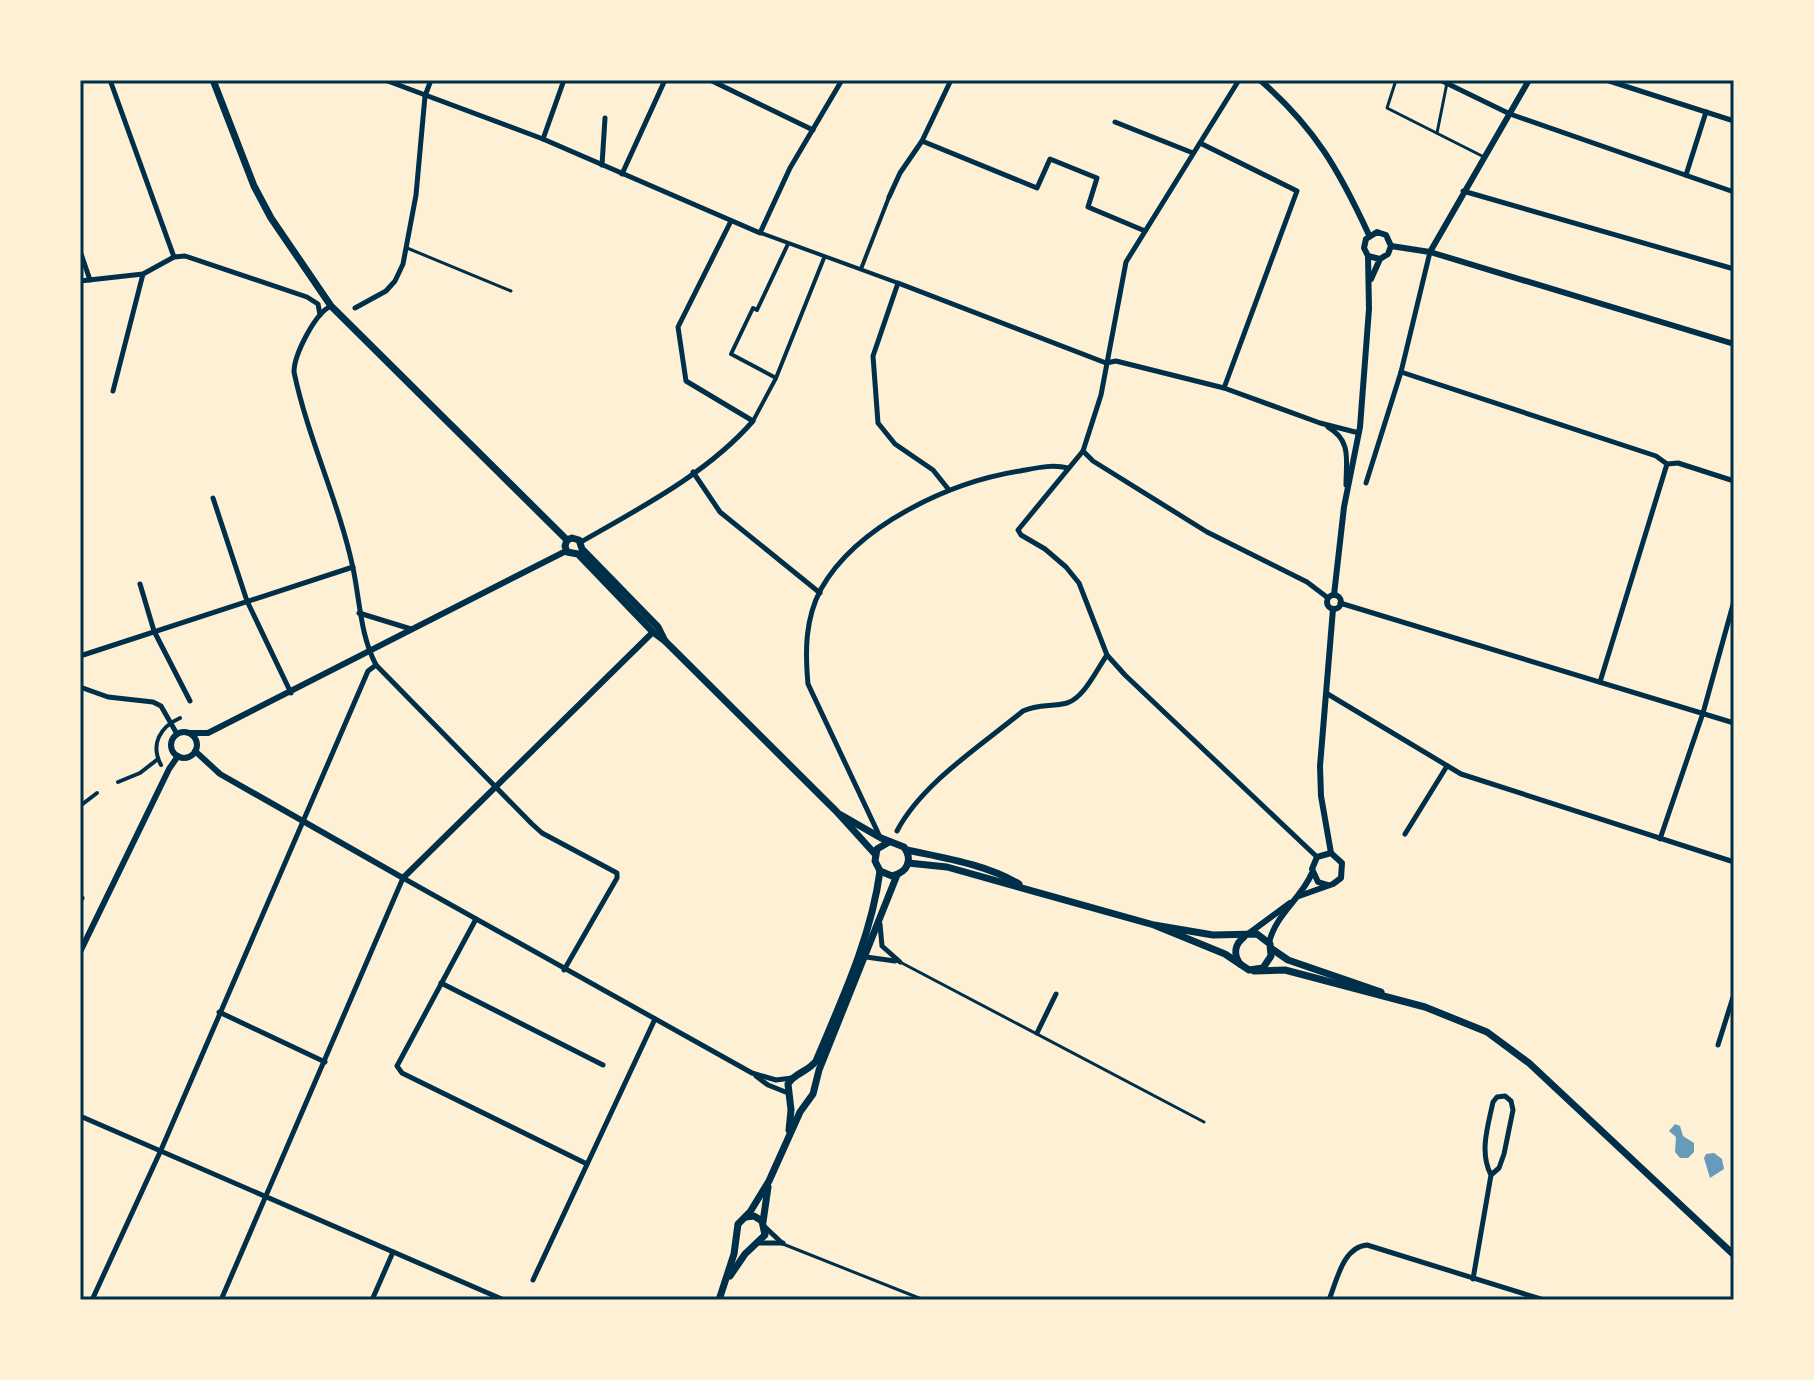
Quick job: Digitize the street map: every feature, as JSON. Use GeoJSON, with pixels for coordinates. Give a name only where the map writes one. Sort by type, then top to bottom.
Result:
{"type":"FeatureCollection","features":[{"type":"Feature","properties":{"kind":"main road"},"geometry":{"type":"LineString","coordinates":[[213,80],[259,196],[279,231],[331,306],[567,540]]}},
{"type":"Feature","properties":{"kind":"main road"},"geometry":{"type":"LineString","coordinates":[[567,540],[574,538],[653,632],[836,811],[875,854],[880,871],[888,875],[903,872],[908,863],[907,850]]}},
{"type":"Feature","properties":{"kind":"main road"},"geometry":{"type":"LineString","coordinates":[[567,540],[566,551],[571,555],[580,548]]}},
{"type":"Feature","properties":{"kind":"main road"},"geometry":{"type":"LineString","coordinates":[[580,548],[658,627],[665,641]]}},
{"type":"Feature","properties":{"kind":"main road"},"geometry":{"type":"LineString","coordinates":[[836,811],[907,850],[945,857],[1009,878],[1025,887]]}},
{"type":"Feature","properties":{"kind":"main road"},"geometry":{"type":"LineString","coordinates":[[875,854],[885,840]]}},
{"type":"Feature","properties":{"kind":"main road"},"geometry":{"type":"LineString","coordinates":[[908,863],[947,867],[1154,925],[1225,954],[1254,971],[1285,970],[1404,1001]]}},
{"type":"Feature","properties":{"kind":"main road"},"geometry":{"type":"LineString","coordinates":[[788,1136],[787,1085],[816,1061],[861,950],[876,901],[880,871]]}},
{"type":"Feature","properties":{"kind":"main road"},"geometry":{"type":"LineString","coordinates":[[719,1300],[727,1281],[738,1225],[769,1181],[788,1136],[814,1091],[822,1063],[897,875]]}},
{"type":"Feature","properties":{"kind":"main road"},"geometry":{"type":"LineString","coordinates":[[1154,925],[1206,934],[1260,935],[1288,960],[1476,1027],[1508,1045],[1734,1255]]}},
{"type":"Feature","properties":{"kind":"main road"},"geometry":{"type":"LineString","coordinates":[[1240,965],[1236,948],[1246,936]]}},
{"type":"Feature","properties":{"kind":"main road"},"geometry":{"type":"LineString","coordinates":[[1254,971],[1269,963],[1270,946]]}},
{"type":"Feature","properties":{"kind":"main road"},"geometry":{"type":"LineString","coordinates":[[796,1076],[811,1080],[814,1091]]}},
{"type":"Feature","properties":{"kind":"main road"},"geometry":{"type":"LineString","coordinates":[[789,1095],[797,1101],[807,1100]]}},
{"type":"Feature","properties":{"kind":"main road"},"geometry":{"type":"LineString","coordinates":[[727,1281],[765,1235],[769,1181]]}},
{"type":"Feature","properties":{"kind":"main road"},"geometry":{"type":"LineString","coordinates":[[746,1217],[755,1217],[764,1225]]}},
{"type":"Feature","properties":{"kind":"main road"},"geometry":{"type":"LineString","coordinates":[[737,1234],[743,1243],[756,1244]]}},
{"type":"Feature","properties":{"kind":"street"},"geometry":{"type":"LineString","coordinates":[[110,80],[174,257]]}},
{"type":"Feature","properties":{"kind":"street"},"geometry":{"type":"LineString","coordinates":[[385,80],[543,139],[788,244],[1106,363],[1116,361],[1224,388],[1320,423],[1359,433]]}},
{"type":"Feature","properties":{"kind":"street"},"geometry":{"type":"LineString","coordinates":[[355,308],[386,291],[395,281],[407,248],[416,195],[425,96],[431,80]]}},
{"type":"Feature","properties":{"kind":"street"},"geometry":{"type":"LineString","coordinates":[[543,139],[564,80]]}},
{"type":"Feature","properties":{"kind":"street"},"geometry":{"type":"LineString","coordinates":[[622,174],[665,80]]}},
{"type":"Feature","properties":{"kind":"street"},"geometry":{"type":"LineString","coordinates":[[710,80],[813,130]]}},
{"type":"Feature","properties":{"kind":"street"},"geometry":{"type":"LineString","coordinates":[[760,233],[790,168],[842,80]]}},
{"type":"Feature","properties":{"kind":"street"},"geometry":{"type":"LineString","coordinates":[[860,270],[900,173],[922,141],[951,80]]}},
{"type":"Feature","properties":{"kind":"street"},"geometry":{"type":"LineString","coordinates":[[1239,80],[1126,262],[1101,395],[1083,451],[1018,530],[1066,567],[1079,583],[1107,655],[1125,675],[1317,857]]}},
{"type":"Feature","properties":{"kind":"street"},"geometry":{"type":"LineString","coordinates":[[1260,80],[1291,107],[1322,145],[1369,235],[1364,248],[1368,256],[1370,282],[1359,433],[1328,605],[1333,609]]}},
{"type":"Feature","properties":{"kind":"street"},"geometry":{"type":"LineString","coordinates":[[1440,80],[1510,114],[1734,192]]}},
{"type":"Feature","properties":{"kind":"street"},"geometry":{"type":"LineString","coordinates":[[1366,483],[1401,372],[1430,252],[1529,80]]}},
{"type":"Feature","properties":{"kind":"street"},"geometry":{"type":"LineString","coordinates":[[1606,80],[1734,121]]}},
{"type":"Feature","properties":{"kind":"street"},"geometry":{"type":"LineString","coordinates":[[1686,175],[1706,112]]}},
{"type":"Feature","properties":{"kind":"street"},"geometry":{"type":"LineString","coordinates":[[602,165],[605,118]]}},
{"type":"Feature","properties":{"kind":"street"},"geometry":{"type":"LineString","coordinates":[[1115,122],[1193,153]]}},
{"type":"Feature","properties":{"kind":"street"},"geometry":{"type":"LineString","coordinates":[[922,141],[1037,188],[1050,159],[1097,178],[1088,207],[1145,231]]}},
{"type":"Feature","properties":{"kind":"street"},"geometry":{"type":"LineString","coordinates":[[1200,143],[1297,191],[1224,388]]}},
{"type":"Feature","properties":{"kind":"street"},"geometry":{"type":"LineString","coordinates":[[1463,191],[1734,269]]}},
{"type":"Feature","properties":{"kind":"street"},"geometry":{"type":"LineString","coordinates":[[731,221],[678,327],[686,381],[753,421]]}},
{"type":"Feature","properties":{"kind":"street"},"geometry":{"type":"LineString","coordinates":[[1369,235],[1382,233],[1389,238],[1391,246],[1388,254],[1380,259],[1370,282]]}},
{"type":"Feature","properties":{"kind":"street"},"geometry":{"type":"LineString","coordinates":[[776,378],[731,354],[753,308],[757,310],[788,244]]}},
{"type":"Feature","properties":{"kind":"street"},"geometry":{"type":"LineString","coordinates":[[1391,246],[1430,252],[1734,344]]}},
{"type":"Feature","properties":{"kind":"street"},"geometry":{"type":"LineString","coordinates":[[80,251],[90,280]]}},
{"type":"Feature","properties":{"kind":"street"},"geometry":{"type":"LineString","coordinates":[[80,281],[143,274],[174,257],[185,256],[298,294],[316,302],[320,315]]}},
{"type":"Feature","properties":{"kind":"street"},"geometry":{"type":"LineString","coordinates":[[1368,256],[1380,259]]}},
{"type":"Feature","properties":{"kind":"street"},"geometry":{"type":"LineString","coordinates":[[580,548],[652,503],[728,448],[753,421],[776,378],[824,258]]}},
{"type":"Feature","properties":{"kind":"street"},"geometry":{"type":"LineString","coordinates":[[113,391],[143,274]]}},
{"type":"Feature","properties":{"kind":"street"},"geometry":{"type":"LineString","coordinates":[[898,283],[873,356],[878,423],[895,444],[933,470],[949,490]]}},
{"type":"Feature","properties":{"kind":"street"},"geometry":{"type":"LineString","coordinates":[[331,306],[320,315],[297,355],[294,372],[353,567],[359,613],[376,665],[542,833],[617,873],[564,970]]}},
{"type":"Feature","properties":{"kind":"street"},"geometry":{"type":"LineString","coordinates":[[1401,372],[1656,456],[1667,464],[1678,463],[1734,481]]}},
{"type":"Feature","properties":{"kind":"street"},"geometry":{"type":"LineString","coordinates":[[1320,423],[1338,433],[1343,440],[1346,494]]}},
{"type":"Feature","properties":{"kind":"street"},"geometry":{"type":"LineString","coordinates":[[1083,451],[1093,461],[1207,532],[1331,597],[1338,597],[1340,603]]}},
{"type":"Feature","properties":{"kind":"street"},"geometry":{"type":"LineString","coordinates":[[1600,682],[1667,464]]}},
{"type":"Feature","properties":{"kind":"street"},"geometry":{"type":"LineString","coordinates":[[885,840],[808,684],[805,657],[808,625],[820,593],[837,567],[862,540],[949,490],[994,475],[1056,465],[1068,468]]}},
{"type":"Feature","properties":{"kind":"street"},"geometry":{"type":"LineString","coordinates":[[693,472],[727,519],[820,593]]}},
{"type":"Feature","properties":{"kind":"street"},"geometry":{"type":"LineString","coordinates":[[213,498],[247,601],[291,693]]}},
{"type":"Feature","properties":{"kind":"street"},"geometry":{"type":"LineString","coordinates":[[177,734],[208,733],[566,551]]}},
{"type":"Feature","properties":{"kind":"street"},"geometry":{"type":"LineString","coordinates":[[80,656],[353,567]]}},
{"type":"Feature","properties":{"kind":"street"},"geometry":{"type":"LineString","coordinates":[[140,584],[154,631],[190,701]]}},
{"type":"Feature","properties":{"kind":"street"},"geometry":{"type":"LineString","coordinates":[[1660,839],[1703,713],[1734,601]]}},
{"type":"Feature","properties":{"kind":"street"},"geometry":{"type":"LineString","coordinates":[[1340,603],[1734,723]]}},
{"type":"Feature","properties":{"kind":"street"},"geometry":{"type":"LineString","coordinates":[[1333,609],[1340,603]]}},
{"type":"Feature","properties":{"kind":"street"},"geometry":{"type":"LineString","coordinates":[[1246,936],[1298,897],[1337,882],[1343,873],[1342,863],[1331,853],[1320,776],[1333,609]]}},
{"type":"Feature","properties":{"kind":"street"},"geometry":{"type":"LineString","coordinates":[[359,613],[412,629]]}},
{"type":"Feature","properties":{"kind":"street"},"geometry":{"type":"LineString","coordinates":[[221,1300],[403,878],[653,632]]}},
{"type":"Feature","properties":{"kind":"street"},"geometry":{"type":"LineString","coordinates":[[897,831],[906,814],[936,783],[1023,711],[1033,706],[1069,703],[1078,696],[1107,655]]}},
{"type":"Feature","properties":{"kind":"street"},"geometry":{"type":"LineString","coordinates":[[92,1300],[161,1150],[368,671],[376,665]]}},
{"type":"Feature","properties":{"kind":"street"},"geometry":{"type":"LineString","coordinates":[[80,687],[108,697],[153,702],[161,706],[177,734]]}},
{"type":"Feature","properties":{"kind":"street"},"geometry":{"type":"LineString","coordinates":[[1325,693],[1469,777],[1734,862]]}},
{"type":"Feature","properties":{"kind":"street"},"geometry":{"type":"LineString","coordinates":[[161,765],[158,759],[160,733],[180,718]]}},
{"type":"Feature","properties":{"kind":"street"},"geometry":{"type":"LineString","coordinates":[[178,756],[189,756],[195,751],[197,743],[189,733]]}},
{"type":"Feature","properties":{"kind":"street"},"geometry":{"type":"LineString","coordinates":[[177,734],[172,745],[178,756]]}},
{"type":"Feature","properties":{"kind":"street"},"geometry":{"type":"LineString","coordinates":[[195,751],[220,774],[301,822],[789,1095]]}},
{"type":"Feature","properties":{"kind":"street"},"geometry":{"type":"LineString","coordinates":[[80,952],[82,942],[178,756]]}},
{"type":"Feature","properties":{"kind":"street"},"geometry":{"type":"LineString","coordinates":[[118,782],[140,773],[158,759]]}},
{"type":"Feature","properties":{"kind":"street"},"geometry":{"type":"LineString","coordinates":[[1405,834],[1447,766]]}},
{"type":"Feature","properties":{"kind":"street"},"geometry":{"type":"LineString","coordinates":[[80,806],[97,793]]}},
{"type":"Feature","properties":{"kind":"street"},"geometry":{"type":"LineString","coordinates":[[1270,946],[1275,926],[1298,897],[1317,857],[1331,853]]}},
{"type":"Feature","properties":{"kind":"street"},"geometry":{"type":"LineString","coordinates":[[1312,873],[1318,882],[1328,885]]}},
{"type":"Feature","properties":{"kind":"street"},"geometry":{"type":"LineString","coordinates":[[476,919],[397,1066],[402,1073],[587,1164]]}},
{"type":"Feature","properties":{"kind":"street"},"geometry":{"type":"LineString","coordinates":[[880,920],[882,946],[900,962]]}},
{"type":"Feature","properties":{"kind":"street"},"geometry":{"type":"LineString","coordinates":[[866,957],[900,962]]}},
{"type":"Feature","properties":{"kind":"street"},"geometry":{"type":"LineString","coordinates":[[441,983],[603,1065]]}},
{"type":"Feature","properties":{"kind":"street"},"geometry":{"type":"LineString","coordinates":[[1037,1033],[1056,994]]}},
{"type":"Feature","properties":{"kind":"street"},"geometry":{"type":"LineString","coordinates":[[1718,1045],[1734,994]]}},
{"type":"Feature","properties":{"kind":"street"},"geometry":{"type":"LineString","coordinates":[[219,1012],[325,1062]]}},
{"type":"Feature","properties":{"kind":"street"},"geometry":{"type":"LineString","coordinates":[[533,1280],[655,1019]]}},
{"type":"Feature","properties":{"kind":"street"},"geometry":{"type":"LineString","coordinates":[[752,1073],[776,1080],[796,1076]]}},
{"type":"Feature","properties":{"kind":"street"},"geometry":{"type":"LineString","coordinates":[[1473,1279],[1491,1175],[1503,1160],[1513,1110],[1511,1101],[1505,1096],[1497,1097],[1493,1102],[1485,1146],[1486,1164],[1491,1175]]}},
{"type":"Feature","properties":{"kind":"street"},"geometry":{"type":"LineString","coordinates":[[80,1116],[504,1300]]}},
{"type":"Feature","properties":{"kind":"street"},"geometry":{"type":"LineString","coordinates":[[764,1225],[783,1243]]}},
{"type":"Feature","properties":{"kind":"street"},"geometry":{"type":"LineString","coordinates":[[756,1244],[783,1243]]}},
{"type":"Feature","properties":{"kind":"street"},"geometry":{"type":"LineString","coordinates":[[1329,1300],[1349,1254],[1362,1245],[1372,1245],[1544,1300]]}},
{"type":"Feature","properties":{"kind":"street"},"geometry":{"type":"LineString","coordinates":[[372,1300],[393,1252]]}},
{"type":"Feature","properties":{"kind":"lane"},"geometry":{"type":"LineString","coordinates":[[1396,80],[1387,108],[1484,157]]}},
{"type":"Feature","properties":{"kind":"lane"},"geometry":{"type":"LineString","coordinates":[[1437,133],[1447,83]]}},
{"type":"Feature","properties":{"kind":"lane"},"geometry":{"type":"LineString","coordinates":[[407,248],[511,291]]}},
{"type":"Feature","properties":{"kind":"lane"},"geometry":{"type":"LineString","coordinates":[[900,962],[1204,1122]]}},
{"type":"Feature","properties":{"kind":"lane"},"geometry":{"type":"LineString","coordinates":[[783,1243],[924,1300]]}},
{"type":"Feature","properties":{"kind":"water"},"geometry":{"type":"Polygon","coordinates":[[[1675,1124],[1680,1126],[1683,1136],[1694,1143],[1694,1152],[1688,1158],[1680,1158],[1675,1152],[1676,1137],[1669,1131],[1675,1124]]]}},
{"type":"Feature","properties":{"kind":"water"},"geometry":{"type":"Polygon","coordinates":[[[1714,1153],[1722,1159],[1724,1169],[1710,1178],[1704,1158],[1706,1154],[1714,1153]]]}}]}
